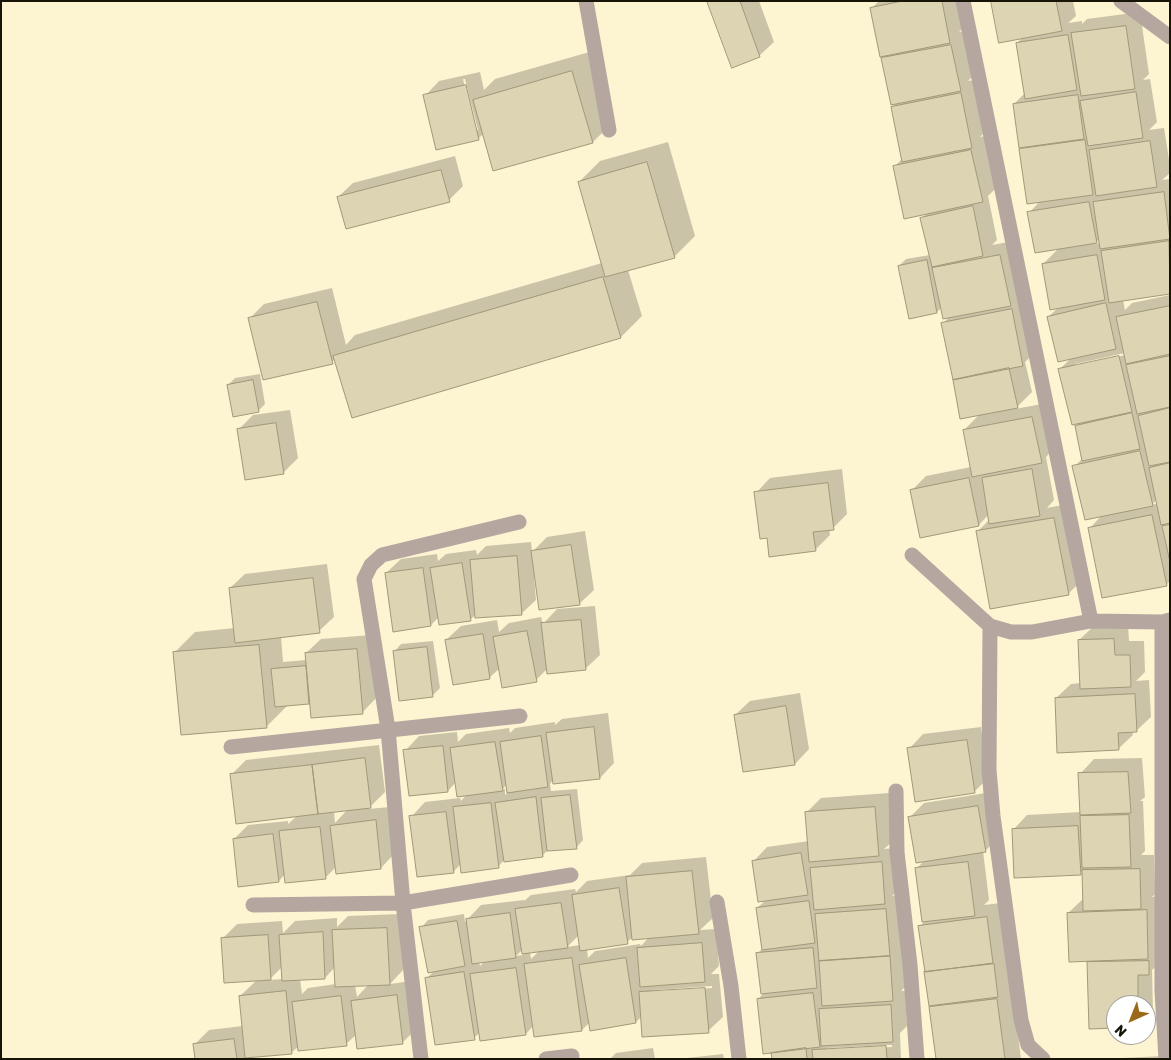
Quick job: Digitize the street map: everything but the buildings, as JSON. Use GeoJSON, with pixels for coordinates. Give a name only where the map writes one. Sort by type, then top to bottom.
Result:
{"type":"FeatureCollection","features":[{"type":"Feature","properties":{"kind":"street"},"geometry":{"type":"LineString","coordinates":[[586,1],[609,130]]}},
{"type":"Feature","properties":{"kind":"street"},"geometry":{"type":"LineString","coordinates":[[963,1],[1091,621]]}},
{"type":"Feature","properties":{"kind":"street"},"geometry":{"type":"LineString","coordinates":[[1121,1],[1170,37]]}},
{"type":"Feature","properties":{"kind":"street"},"geometry":{"type":"LineString","coordinates":[[421,1059],[403,903],[388,729],[364,579],[371,565],[382,555],[519,522]]}},
{"type":"Feature","properties":{"kind":"street"},"geometry":{"type":"LineString","coordinates":[[912,556],[990,626],[1011,632],[1032,632],[1091,621],[1166,621],[1162,991],[1165,1059]]}},
{"type":"Feature","properties":{"kind":"street"},"geometry":{"type":"LineString","coordinates":[[990,626],[988,770],[993,816],[1021,1020],[1028,1045],[1043,1059]]}},
{"type":"Feature","properties":{"kind":"street"},"geometry":{"type":"LineString","coordinates":[[231,747],[520,716]]}},
{"type":"Feature","properties":{"kind":"street"},"geometry":{"type":"LineString","coordinates":[[896,791],[897,852],[910,965],[917,1059]]}},
{"type":"Feature","properties":{"kind":"street"},"geometry":{"type":"LineString","coordinates":[[253,905],[403,903],[571,875]]}},
{"type":"Feature","properties":{"kind":"street"},"geometry":{"type":"LineString","coordinates":[[717,902],[731,986],[739,1059]]}},
{"type":"Feature","properties":{"kind":"street"},"geometry":{"type":"LineString","coordinates":[[546,1059],[572,1056]]}}]}
